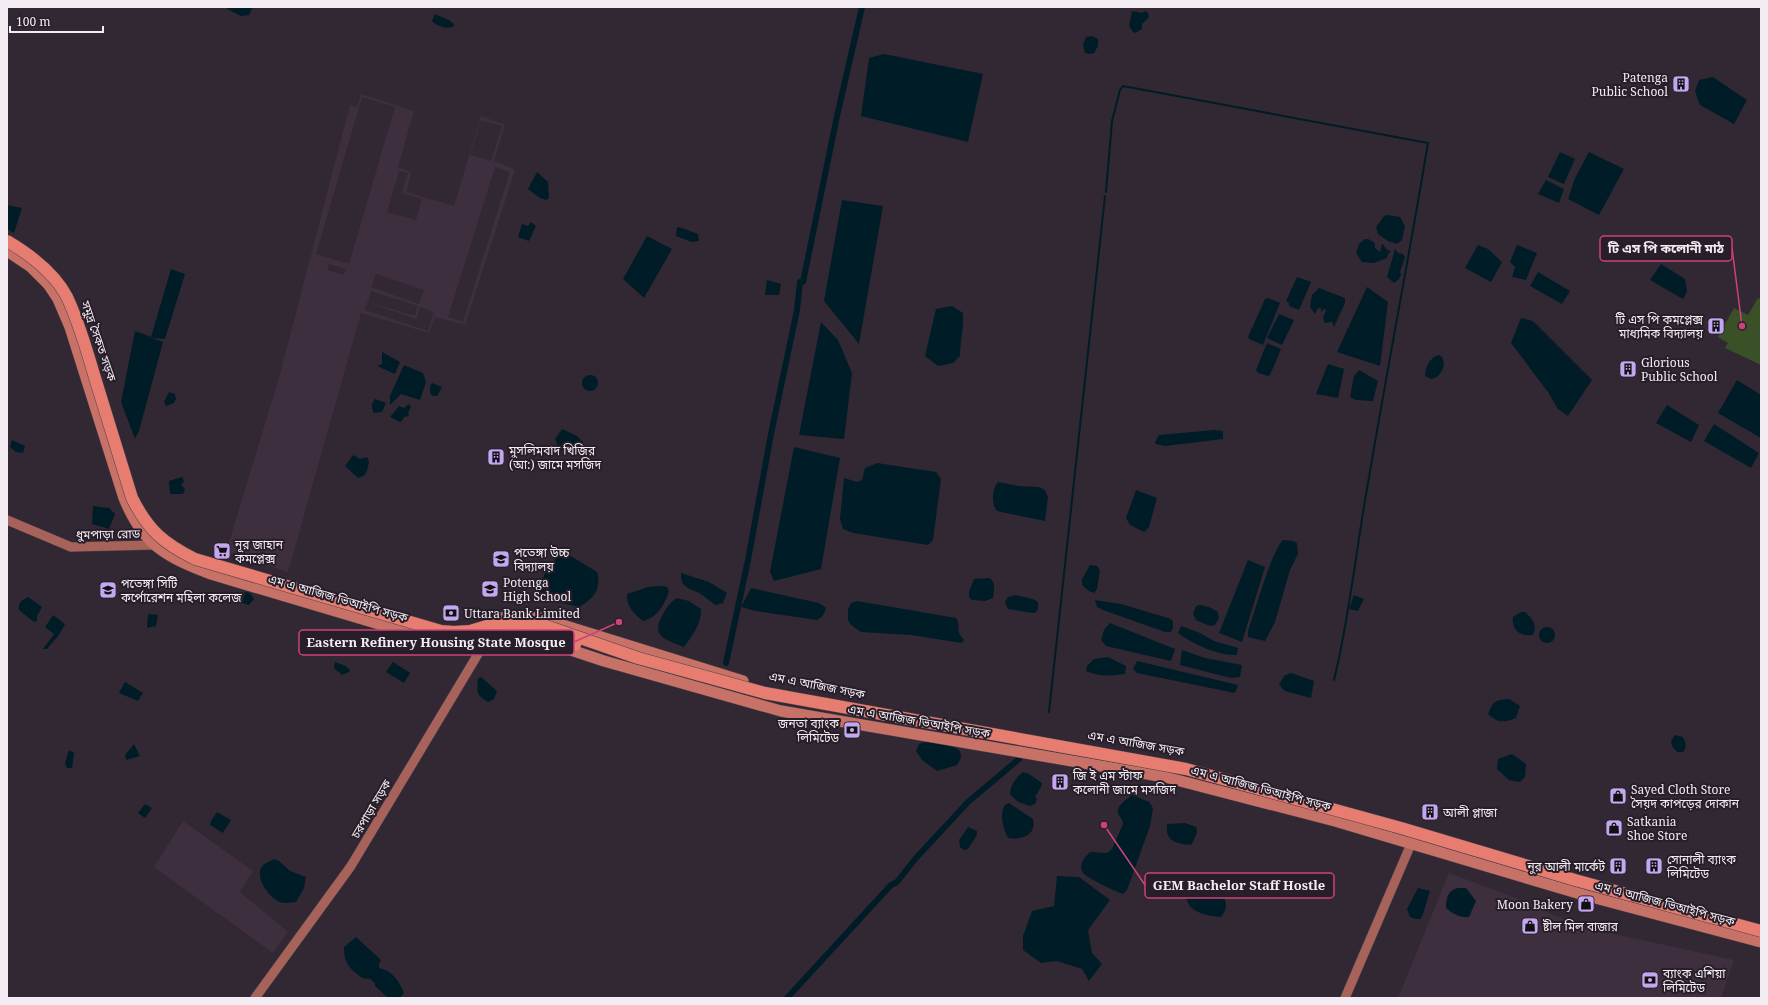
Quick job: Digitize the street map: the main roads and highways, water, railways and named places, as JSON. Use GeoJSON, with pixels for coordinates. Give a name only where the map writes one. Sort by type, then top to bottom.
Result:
{"type":"FeatureCollection","features":[{"type":"Feature","properties":{"kind":"highway"},"geometry":{"type":"LineString","coordinates":[[7,241],[29,256],[56,281],[66,297],[83,339],[132,498],[146,522],[159,540],[195,559],[441,631],[470,631],[500,622],[521,622],[543,625],[632,656],[765,693],[1186,769],[1402,828],[1582,882],[1761,930]]}},
{"type":"Feature","properties":{"kind":"highway"},"geometry":{"type":"LineString","coordinates":[[7,247],[38,269],[62,300],[75,331],[128,501],[134,514],[143,527],[162,546],[207,569],[438,637],[458,639],[514,630],[531,632],[636,665],[764,700],[1185,775],[1305,807],[1588,891],[1761,938]]}},
{"type":"Feature","properties":{"kind":"main road","name":"সমুদ্র সৈকত সড়ক"},"geometry":{"type":"LineString","coordinates":[[7,238],[28,251],[45,265],[68,292],[84,330],[129,477]]}},
{"type":"Feature","properties":{"kind":"main road","name":"সমুদ্র সৈকত সড়ক"},"geometry":{"type":"LineString","coordinates":[[7,251],[31,267],[48,284],[58,299],[70,327],[117,478]]}},
{"type":"Feature","properties":{"kind":"main road","name":"এম এ আজিজ ভিআইপি সড়ক"},"geometry":{"type":"LineString","coordinates":[[129,477],[140,504],[159,540],[199,556],[437,626],[458,629],[490,622],[500,618]]}},
{"type":"Feature","properties":{"kind":"main road","name":"এম এ আজিজ ভিআইপি সড়ক"},"geometry":{"type":"LineString","coordinates":[[117,478],[131,514],[189,566],[211,574],[426,638],[449,644],[467,643],[514,634],[531,637],[604,661],[781,711],[866,724],[1165,777],[1228,792],[1412,842],[1584,895],[1761,942]]}},
{"type":"Feature","properties":{"kind":"main road","name":"এম এ আজিজ সড়ক"},"geometry":{"type":"LineString","coordinates":[[500,618],[512,616],[540,618],[768,689],[1187,765],[1283,790],[1417,828],[1584,879],[1761,927]]}},
{"type":"Feature","properties":{"kind":"water"},"geometry":{"type":"Polygon","coordinates":[[[228,7],[253,7],[249,15],[241,16],[227,9],[228,7]]]}},
{"type":"Feature","properties":{"kind":"water"},"geometry":{"type":"Polygon","coordinates":[[[1132,11],[1142,13],[1145,11],[1148,13],[1149,17],[1142,24],[1142,29],[1135,33],[1129,26],[1132,11]]]}},
{"type":"Feature","properties":{"kind":"water"},"geometry":{"type":"Polygon","coordinates":[[[435,14],[449,20],[454,24],[453,27],[450,28],[439,26],[434,23],[432,21],[435,14]]]}},
{"type":"Feature","properties":{"kind":"water"},"geometry":{"type":"Polygon","coordinates":[[[1092,36],[1098,39],[1098,46],[1094,53],[1085,53],[1083,45],[1086,37],[1092,36]]]}},
{"type":"Feature","properties":{"kind":"water"},"geometry":{"type":"Polygon","coordinates":[[[884,54],[983,74],[968,142],[861,116],[869,58],[884,54]]]}},
{"type":"Feature","properties":{"kind":"water"},"geometry":{"type":"Polygon","coordinates":[[[1713,77],[1747,100],[1734,124],[1700,105],[1695,91],[1699,80],[1713,77]]]}},
{"type":"Feature","properties":{"kind":"water"},"geometry":{"type":"Polygon","coordinates":[[[1560,152],[1575,159],[1564,184],[1548,177],[1560,152]]]}},
{"type":"Feature","properties":{"kind":"water"},"geometry":{"type":"Polygon","coordinates":[[[1589,152],[1624,169],[1599,215],[1568,199],[1575,178],[1589,152]]]}},
{"type":"Feature","properties":{"kind":"water"},"geometry":{"type":"Polygon","coordinates":[[[537,172],[548,182],[549,198],[546,200],[540,198],[528,189],[537,172]]]}},
{"type":"Feature","properties":{"kind":"water"},"geometry":{"type":"Polygon","coordinates":[[[1546,180],[1564,189],[1559,203],[1538,194],[1546,180]]]}},
{"type":"Feature","properties":{"kind":"water"},"geometry":{"type":"Polygon","coordinates":[[[842,200],[883,206],[859,344],[824,301],[842,200]]]}},
{"type":"Feature","properties":{"kind":"water"},"geometry":{"type":"Polygon","coordinates":[[[7,205],[22,208],[14,233],[7,229],[7,205]]]}},
{"type":"Feature","properties":{"kind":"water"},"geometry":{"type":"Polygon","coordinates":[[[1388,215],[1400,217],[1405,226],[1402,240],[1397,244],[1388,241],[1378,234],[1376,227],[1384,216],[1388,215]]]}},
{"type":"Feature","properties":{"kind":"water"},"geometry":{"type":"Polygon","coordinates":[[[531,222],[536,226],[529,241],[518,237],[522,224],[528,226],[531,222]]]}},
{"type":"Feature","properties":{"kind":"water"},"geometry":{"type":"Polygon","coordinates":[[[679,227],[698,234],[699,241],[692,242],[676,236],[677,228],[679,227]]]}},
{"type":"Feature","properties":{"kind":"water"},"geometry":{"type":"Polygon","coordinates":[[[647,236],[672,249],[644,298],[623,279],[647,236]]]}},
{"type":"Feature","properties":{"kind":"water"},"geometry":{"type":"Polygon","coordinates":[[[1365,239],[1375,243],[1375,248],[1380,252],[1382,244],[1384,245],[1385,248],[1391,252],[1388,254],[1387,258],[1374,263],[1362,262],[1356,253],[1359,244],[1365,239]]]}},
{"type":"Feature","properties":{"kind":"water"},"geometry":{"type":"Polygon","coordinates":[[[1478,245],[1488,249],[1502,262],[1491,282],[1465,268],[1478,245]]]}},
{"type":"Feature","properties":{"kind":"water"},"geometry":{"type":"Polygon","coordinates":[[[1517,245],[1537,253],[1526,280],[1512,277],[1515,267],[1510,262],[1517,245]]]}},
{"type":"Feature","properties":{"kind":"water"},"geometry":{"type":"Polygon","coordinates":[[[1395,249],[1398,253],[1403,254],[1405,257],[1400,272],[1401,275],[1394,283],[1387,277],[1395,249]]]}},
{"type":"Feature","properties":{"kind":"water"},"geometry":{"type":"Polygon","coordinates":[[[1661,264],[1685,279],[1687,292],[1683,299],[1650,280],[1661,264]]]}},
{"type":"Feature","properties":{"kind":"water"},"geometry":{"type":"Polygon","coordinates":[[[171,269],[185,274],[165,339],[152,338],[163,342],[139,431],[135,439],[121,402],[135,331],[151,337],[171,269]]]}},
{"type":"Feature","properties":{"kind":"water"},"geometry":{"type":"Polygon","coordinates":[[[1538,272],[1570,291],[1562,304],[1530,286],[1538,272]]]}},
{"type":"Feature","properties":{"kind":"water"},"geometry":{"type":"Polygon","coordinates":[[[1297,277],[1311,282],[1299,310],[1289,306],[1289,303],[1286,301],[1297,277]]]}},
{"type":"Feature","properties":{"kind":"water"},"geometry":{"type":"Polygon","coordinates":[[[767,280],[781,284],[779,295],[765,295],[767,280]]]}},
{"type":"Feature","properties":{"kind":"water"},"geometry":{"type":"Polygon","coordinates":[[[1367,287],[1388,302],[1380,366],[1337,352],[1367,287]]]}},
{"type":"Feature","properties":{"kind":"water"},"geometry":{"type":"Polygon","coordinates":[[[1319,288],[1345,298],[1345,303],[1334,327],[1332,322],[1325,323],[1323,318],[1326,310],[1324,309],[1321,312],[1321,308],[1318,308],[1315,314],[1310,307],[1312,295],[1319,288]]]}},
{"type":"Feature","properties":{"kind":"water"},"geometry":{"type":"Polygon","coordinates":[[[1268,298],[1280,303],[1263,345],[1249,339],[1248,337],[1265,299],[1268,298]]]}},
{"type":"Feature","properties":{"kind":"water"},"geometry":{"type":"Polygon","coordinates":[[[952,306],[963,313],[960,356],[953,363],[938,366],[925,356],[936,309],[952,306]]]}},
{"type":"Feature","properties":{"kind":"water"},"geometry":{"type":"Polygon","coordinates":[[[1279,314],[1294,320],[1282,345],[1267,338],[1279,314]]]}},
{"type":"Feature","properties":{"kind":"water"},"geometry":{"type":"Polygon","coordinates":[[[1521,318],[1533,321],[1592,380],[1568,416],[1558,409],[1548,392],[1511,343],[1521,318]]]}},
{"type":"Feature","properties":{"kind":"water"},"geometry":{"type":"Polygon","coordinates":[[[821,322],[838,340],[852,373],[844,439],[799,435],[821,322]]]}},
{"type":"Feature","properties":{"kind":"water"},"geometry":{"type":"Polygon","coordinates":[[[1267,343],[1281,349],[1270,375],[1268,376],[1258,373],[1256,370],[1267,343]]]}},
{"type":"Feature","properties":{"kind":"water"},"geometry":{"type":"Polygon","coordinates":[[[382,352],[400,362],[395,374],[377,366],[382,364],[382,352]]]}},
{"type":"Feature","properties":{"kind":"water"},"geometry":{"type":"Polygon","coordinates":[[[1439,355],[1442,357],[1444,363],[1443,368],[1437,377],[1431,379],[1425,376],[1426,369],[1431,360],[1439,355]]]}},
{"type":"Feature","properties":{"kind":"water"},"geometry":{"type":"Polygon","coordinates":[[[1328,364],[1344,369],[1338,398],[1316,394],[1328,364]]]}},
{"type":"Feature","properties":{"kind":"water"},"geometry":{"type":"Polygon","coordinates":[[[404,365],[423,373],[426,382],[420,400],[401,394],[390,405],[390,396],[404,365]]]}},
{"type":"Feature","properties":{"kind":"water"},"geometry":{"type":"Polygon","coordinates":[[[1359,370],[1378,381],[1373,401],[1356,400],[1350,397],[1354,376],[1359,370]]]}},
{"type":"Feature","properties":{"kind":"water"},"geometry":{"type":"Polygon","coordinates":[[[590,375],[596,377],[598,383],[596,389],[590,391],[584,389],[582,383],[584,377],[590,375]]]}},
{"type":"Feature","properties":{"kind":"water"},"geometry":{"type":"Polygon","coordinates":[[[1737,380],[1761,395],[1761,438],[1718,413],[1737,380]]]}},
{"type":"Feature","properties":{"kind":"water"},"geometry":{"type":"Polygon","coordinates":[[[432,383],[442,387],[437,396],[433,396],[430,393],[430,386],[432,383]]]}},
{"type":"Feature","properties":{"kind":"water"},"geometry":{"type":"Polygon","coordinates":[[[169,392],[175,394],[176,399],[174,403],[166,406],[164,402],[169,392]]]}},
{"type":"Feature","properties":{"kind":"water"},"geometry":{"type":"Polygon","coordinates":[[[375,399],[386,403],[382,412],[374,413],[372,406],[375,399]]]}},
{"type":"Feature","properties":{"kind":"water"},"geometry":{"type":"Polygon","coordinates":[[[409,404],[411,407],[408,413],[409,416],[404,417],[402,421],[400,422],[390,417],[399,406],[404,408],[409,404]]]}},
{"type":"Feature","properties":{"kind":"water"},"geometry":{"type":"Polygon","coordinates":[[[1667,405],[1699,425],[1691,442],[1656,423],[1667,405]]]}},
{"type":"Feature","properties":{"kind":"water"},"geometry":{"type":"Polygon","coordinates":[[[1714,424],[1759,453],[1751,468],[1704,441],[1714,424]]]}},
{"type":"Feature","properties":{"kind":"water"},"geometry":{"type":"Polygon","coordinates":[[[562,429],[577,436],[583,442],[581,451],[572,454],[560,450],[555,439],[562,429]]]}},
{"type":"Feature","properties":{"kind":"water"},"geometry":{"type":"Polygon","coordinates":[[[1214,430],[1223,431],[1223,439],[1165,446],[1156,444],[1155,442],[1159,435],[1214,430]]]}},
{"type":"Feature","properties":{"kind":"water"},"geometry":{"type":"Polygon","coordinates":[[[12,440],[25,446],[23,453],[16,452],[10,447],[12,440]]]}},
{"type":"Feature","properties":{"kind":"water"},"geometry":{"type":"Polygon","coordinates":[[[794,447],[840,458],[821,569],[774,581],[770,572],[794,447]]]}},
{"type":"Feature","properties":{"kind":"water"},"geometry":{"type":"Polygon","coordinates":[[[353,455],[360,459],[367,457],[369,462],[365,474],[358,478],[345,466],[353,455]]]}},
{"type":"Feature","properties":{"kind":"water"},"geometry":{"type":"Polygon","coordinates":[[[877,463],[936,472],[941,479],[933,540],[928,545],[853,533],[843,529],[840,519],[844,478],[857,482],[862,480],[865,468],[877,463]]]}},
{"type":"Feature","properties":{"kind":"water"},"geometry":{"type":"Polygon","coordinates":[[[182,477],[184,481],[181,485],[185,489],[183,494],[170,494],[169,481],[182,477]]]}},
{"type":"Feature","properties":{"kind":"water"},"geometry":{"type":"Polygon","coordinates":[[[998,482],[1018,486],[1039,487],[1045,490],[1048,497],[1045,521],[997,511],[993,501],[993,496],[994,488],[998,482]]]}},
{"type":"Feature","properties":{"kind":"water"},"geometry":{"type":"Polygon","coordinates":[[[1136,490],[1157,498],[1149,527],[1144,532],[1130,525],[1126,518],[1136,490]]]}},
{"type":"Feature","properties":{"kind":"water"},"geometry":{"type":"Polygon","coordinates":[[[93,506],[109,508],[115,514],[109,529],[92,524],[93,506]]]}},
{"type":"Feature","properties":{"kind":"water"},"geometry":{"type":"Polygon","coordinates":[[[1283,540],[1297,543],[1298,554],[1290,570],[1275,622],[1265,641],[1248,637],[1248,631],[1268,569],[1278,547],[1283,540]]]}},
{"type":"Feature","properties":{"kind":"water"},"geometry":{"type":"Polygon","coordinates":[[[564,552],[597,572],[598,584],[595,593],[588,601],[579,607],[546,599],[538,591],[548,569],[564,552]]]}},
{"type":"Feature","properties":{"kind":"water"},"geometry":{"type":"Polygon","coordinates":[[[1248,560],[1265,567],[1242,642],[1219,633],[1248,560]]]}},
{"type":"Feature","properties":{"kind":"water"},"geometry":{"type":"Polygon","coordinates":[[[1090,565],[1097,566],[1100,570],[1097,589],[1094,593],[1082,585],[1082,579],[1090,565]]]}},
{"type":"Feature","properties":{"kind":"water"},"geometry":{"type":"Polygon","coordinates":[[[681,573],[709,582],[727,593],[723,603],[715,605],[701,594],[686,586],[682,581],[681,573]]]}},
{"type":"Feature","properties":{"kind":"water"},"geometry":{"type":"Polygon","coordinates":[[[990,578],[994,585],[993,598],[985,601],[972,600],[969,597],[969,592],[974,579],[990,578]]]}},
{"type":"Feature","properties":{"kind":"water"},"geometry":{"type":"Polygon","coordinates":[[[648,587],[667,587],[669,591],[665,601],[656,614],[643,621],[629,606],[627,594],[648,587]]]}},
{"type":"Feature","properties":{"kind":"water"},"geometry":{"type":"Polygon","coordinates":[[[751,588],[819,603],[826,608],[821,618],[817,620],[755,611],[741,607],[751,588]]]}},
{"type":"Feature","properties":{"kind":"water"},"geometry":{"type":"Polygon","coordinates":[[[245,592],[250,593],[254,599],[249,605],[242,603],[245,592]]]}},
{"type":"Feature","properties":{"kind":"water"},"geometry":{"type":"Polygon","coordinates":[[[1015,595],[1033,599],[1038,602],[1038,609],[1035,613],[1032,613],[1008,609],[1005,602],[1008,597],[1015,595]]]}},
{"type":"Feature","properties":{"kind":"water"},"geometry":{"type":"Polygon","coordinates":[[[1354,595],[1364,599],[1358,611],[1349,609],[1354,595]]]}},
{"type":"Feature","properties":{"kind":"water"},"geometry":{"type":"Polygon","coordinates":[[[28,597],[42,607],[37,616],[37,621],[34,622],[19,610],[20,602],[28,597]]]}},
{"type":"Feature","properties":{"kind":"water"},"geometry":{"type":"Polygon","coordinates":[[[677,598],[689,601],[701,609],[698,624],[684,647],[666,639],[659,632],[658,628],[659,622],[666,609],[677,598]]]}},
{"type":"Feature","properties":{"kind":"water"},"geometry":{"type":"Polygon","coordinates":[[[1095,600],[1121,604],[1168,618],[1172,620],[1173,625],[1171,632],[1165,632],[1103,610],[1097,607],[1095,600]]]}},
{"type":"Feature","properties":{"kind":"water"},"geometry":{"type":"Polygon","coordinates":[[[857,601],[956,618],[958,621],[959,634],[964,640],[962,643],[911,635],[861,632],[851,625],[848,620],[848,609],[851,603],[857,601]]]}},
{"type":"Feature","properties":{"kind":"water"},"geometry":{"type":"Polygon","coordinates":[[[1200,605],[1209,607],[1218,612],[1219,618],[1215,625],[1210,626],[1196,620],[1193,614],[1196,606],[1200,605]]]}},
{"type":"Feature","properties":{"kind":"water"},"geometry":{"type":"Polygon","coordinates":[[[1521,612],[1525,612],[1534,622],[1535,628],[1533,635],[1521,634],[1515,629],[1513,617],[1521,612]]]}},
{"type":"Feature","properties":{"kind":"water"},"geometry":{"type":"Polygon","coordinates":[[[148,614],[158,615],[156,626],[147,628],[148,614]]]}},
{"type":"Feature","properties":{"kind":"water"},"geometry":{"type":"Polygon","coordinates":[[[53,615],[65,624],[47,649],[43,649],[54,634],[45,627],[53,615]]]}},
{"type":"Feature","properties":{"kind":"water"},"geometry":{"type":"Polygon","coordinates":[[[1110,623],[1175,649],[1171,661],[1106,646],[1101,640],[1104,630],[1110,623]]]}},
{"type":"Feature","properties":{"kind":"water"},"geometry":{"type":"Polygon","coordinates":[[[1181,626],[1200,633],[1214,641],[1238,648],[1237,655],[1222,654],[1198,645],[1178,633],[1181,626]]]}},
{"type":"Feature","properties":{"kind":"water"},"geometry":{"type":"Polygon","coordinates":[[[1547,627],[1554,632],[1555,635],[1550,642],[1547,643],[1540,638],[1539,635],[1544,628],[1547,627]]]}},
{"type":"Feature","properties":{"kind":"water"},"geometry":{"type":"Polygon","coordinates":[[[1182,650],[1205,658],[1242,665],[1240,677],[1231,678],[1180,665],[1182,650]]]}},
{"type":"Feature","properties":{"kind":"water"},"geometry":{"type":"Polygon","coordinates":[[[1108,657],[1126,666],[1125,674],[1105,676],[1086,671],[1087,666],[1094,659],[1108,657]]]}},
{"type":"Feature","properties":{"kind":"water"},"geometry":{"type":"Polygon","coordinates":[[[1137,661],[1238,685],[1235,693],[1137,673],[1133,669],[1137,661]]]}},
{"type":"Feature","properties":{"kind":"water"},"geometry":{"type":"Polygon","coordinates":[[[335,662],[346,666],[350,670],[349,672],[342,675],[334,668],[335,662]]]}},
{"type":"Feature","properties":{"kind":"water"},"geometry":{"type":"Polygon","coordinates":[[[393,662],[410,673],[404,683],[386,672],[393,662]]]}},
{"type":"Feature","properties":{"kind":"water"},"geometry":{"type":"Polygon","coordinates":[[[1291,673],[1314,681],[1311,698],[1285,691],[1279,685],[1284,676],[1291,673]]]}},
{"type":"Feature","properties":{"kind":"water"},"geometry":{"type":"Polygon","coordinates":[[[481,677],[497,691],[494,699],[488,702],[478,693],[478,678],[481,677]]]}},
{"type":"Feature","properties":{"kind":"water"},"geometry":{"type":"Polygon","coordinates":[[[125,682],[143,693],[138,701],[119,693],[125,682]]]}},
{"type":"Feature","properties":{"kind":"water"},"geometry":{"type":"Polygon","coordinates":[[[1509,699],[1520,706],[1516,718],[1508,721],[1498,721],[1488,714],[1491,706],[1495,702],[1509,699]]]}},
{"type":"Feature","properties":{"kind":"water"},"geometry":{"type":"Polygon","coordinates":[[[1675,735],[1683,737],[1684,739],[1686,747],[1683,752],[1677,752],[1672,746],[1671,741],[1675,735]]]}},
{"type":"Feature","properties":{"kind":"water"},"geometry":{"type":"Polygon","coordinates":[[[927,742],[953,746],[960,751],[961,758],[957,765],[937,771],[922,760],[916,751],[919,744],[927,742]]]}},
{"type":"Feature","properties":{"kind":"water"},"geometry":{"type":"Polygon","coordinates":[[[134,744],[140,756],[126,760],[125,755],[134,744]]]}},
{"type":"Feature","properties":{"kind":"water"},"geometry":{"type":"Polygon","coordinates":[[[69,750],[74,753],[72,768],[67,768],[65,763],[69,750]]]}},
{"type":"Feature","properties":{"kind":"water"},"geometry":{"type":"Polygon","coordinates":[[[1512,754],[1526,764],[1525,777],[1520,782],[1509,780],[1497,769],[1498,759],[1512,754]]]}},
{"type":"Feature","properties":{"kind":"water"},"geometry":{"type":"Polygon","coordinates":[[[1023,772],[1029,774],[1042,783],[1035,797],[1037,799],[1035,804],[1030,806],[1018,802],[1010,794],[1014,782],[1023,772]]]}},
{"type":"Feature","properties":{"kind":"water"},"geometry":{"type":"Polygon","coordinates":[[[1132,795],[1149,802],[1153,808],[1150,826],[1127,890],[1123,894],[1084,874],[1081,866],[1084,858],[1090,852],[1107,853],[1112,849],[1123,824],[1118,812],[1119,806],[1132,795]]]}},
{"type":"Feature","properties":{"kind":"water"},"geometry":{"type":"Polygon","coordinates":[[[1009,803],[1033,819],[1033,829],[1027,836],[1008,838],[1003,826],[1002,813],[1005,805],[1009,803]]]}},
{"type":"Feature","properties":{"kind":"water"},"geometry":{"type":"Polygon","coordinates":[[[145,804],[152,808],[145,818],[138,813],[145,804]]]}},
{"type":"Feature","properties":{"kind":"water"},"geometry":{"type":"Polygon","coordinates":[[[217,812],[231,820],[223,833],[210,825],[217,812]]]}},
{"type":"Feature","properties":{"kind":"water"},"geometry":{"type":"Polygon","coordinates":[[[1185,823],[1196,827],[1197,832],[1192,844],[1180,844],[1171,839],[1167,834],[1167,824],[1185,823]]]}},
{"type":"Feature","properties":{"kind":"water"},"geometry":{"type":"Polygon","coordinates":[[[968,827],[977,831],[977,835],[968,849],[964,850],[960,847],[959,840],[968,827]]]}},
{"type":"Feature","properties":{"kind":"water"},"geometry":{"type":"Polygon","coordinates":[[[274,859],[279,861],[290,871],[306,877],[304,888],[296,902],[282,903],[276,900],[264,886],[261,880],[260,870],[264,864],[274,859]]]}},
{"type":"Feature","properties":{"kind":"water"},"geometry":{"type":"Polygon","coordinates":[[[1057,876],[1079,877],[1110,900],[1088,930],[1092,953],[1102,964],[1089,981],[1082,969],[1057,961],[1041,963],[1023,950],[1023,936],[1032,911],[1054,906],[1057,876]]]}},
{"type":"Feature","properties":{"kind":"water"},"geometry":{"type":"Polygon","coordinates":[[[1194,879],[1208,882],[1220,891],[1226,904],[1225,910],[1221,917],[1210,916],[1198,912],[1193,909],[1187,901],[1186,890],[1194,879]]]}},
{"type":"Feature","properties":{"kind":"water"},"geometry":{"type":"Polygon","coordinates":[[[1418,888],[1430,891],[1422,917],[1420,919],[1415,919],[1410,917],[1407,909],[1418,888]]]}},
{"type":"Feature","properties":{"kind":"water"},"geometry":{"type":"Polygon","coordinates":[[[1458,888],[1466,888],[1476,901],[1469,917],[1457,915],[1446,908],[1448,895],[1458,888]]]}},
{"type":"Feature","properties":{"kind":"water"},"geometry":{"type":"Polygon","coordinates":[[[356,937],[381,960],[379,968],[388,971],[398,981],[404,993],[400,998],[388,998],[370,979],[362,978],[348,966],[345,958],[344,947],[356,937]]]}},
{"type":"Feature","properties":{"kind":"waterway"},"geometry":{"type":"LineString","coordinates":[[726,663],[748,560],[771,434],[797,310],[800,282],[803,282],[837,116],[862,7]]}},
{"type":"Feature","properties":{"kind":"waterway"},"geometry":{"type":"LineString","coordinates":[[1106,192],[1112,121],[1120,90],[1123,86],[1428,143],[1364,508],[1340,656],[1334,680]]}},
{"type":"Feature","properties":{"kind":"waterway"},"geometry":{"type":"LineString","coordinates":[[1049,712],[1105,196]]}},
{"type":"Feature","properties":{"kind":"waterway"},"geometry":{"type":"LineString","coordinates":[[787,998],[891,885],[897,882],[916,858],[968,802],[1019,759]]}},
{"type":"Feature","properties":{"kind":"place","name":"Patenga Public School"},"geometry":{"type":"Point","coordinates":[1681,84]}},
{"type":"Feature","properties":{"kind":"place","name":"টি এস পি কমপ্লেক্স মাধ্যমিক বিদ্যালয়"},"geometry":{"type":"Point","coordinates":[1716,326]}},
{"type":"Feature","properties":{"kind":"place","name":"টি এস পি কলোনী মাঠ"},"geometry":{"type":"Point","coordinates":[1742,326]}},
{"type":"Feature","properties":{"kind":"place","name":"Glorious Public School"},"geometry":{"type":"Point","coordinates":[1628,369]}},
{"type":"Feature","properties":{"kind":"place","name":"মুসলিমবাদ খিজির (আ:) জামে মসজিদ"},"geometry":{"type":"Point","coordinates":[496,457]}},
{"type":"Feature","properties":{"kind":"place","name":"নূর জাহান কমপ্লেক্স"},"geometry":{"type":"Point","coordinates":[222,551]}},
{"type":"Feature","properties":{"kind":"place","name":"পতেঙ্গা উচ্চ বিদ্যালয়"},"geometry":{"type":"Point","coordinates":[501,559]}},
{"type":"Feature","properties":{"kind":"place","name":"Potenga High School"},"geometry":{"type":"Point","coordinates":[490,589]}},
{"type":"Feature","properties":{"kind":"place","name":"পতেঙ্গা সিটি কর্পোরেশন মহিলা কলেজ"},"geometry":{"type":"Point","coordinates":[108,590]}},
{"type":"Feature","properties":{"kind":"place","name":"Uttara Bank Limited"},"geometry":{"type":"Point","coordinates":[451,613]}},
{"type":"Feature","properties":{"kind":"place","name":"Eastern Refinery Housing State Mosque"},"geometry":{"type":"Point","coordinates":[619,622]}},
{"type":"Feature","properties":{"kind":"place","name":"জনতা ব্যাংক লিমিটেড"},"geometry":{"type":"Point","coordinates":[852,730]}},
{"type":"Feature","properties":{"kind":"place","name":"জি ই এম স্টাফ কলোনী জামে মসজিদ"},"geometry":{"type":"Point","coordinates":[1060,782]}},
{"type":"Feature","properties":{"kind":"place","name":"Sayed Cloth Store সৈয়দ কাপড়ের দোকান"},"geometry":{"type":"Point","coordinates":[1618,796]}},
{"type":"Feature","properties":{"kind":"place","name":"আলী প্লাজা"},"geometry":{"type":"Point","coordinates":[1430,812]}},
{"type":"Feature","properties":{"kind":"place","name":"GEM Bachelor Staff Hostle"},"geometry":{"type":"Point","coordinates":[1104,825]}},
{"type":"Feature","properties":{"kind":"place","name":"Satkania Shoe Store"},"geometry":{"type":"Point","coordinates":[1614,828]}},
{"type":"Feature","properties":{"kind":"place","name":"নুর আলী মার্কেট"},"geometry":{"type":"Point","coordinates":[1618,866]}},
{"type":"Feature","properties":{"kind":"place","name":"সোনালী ব্যাংক লিমিটেড"},"geometry":{"type":"Point","coordinates":[1654,866]}},
{"type":"Feature","properties":{"kind":"place","name":"Moon Bakery"},"geometry":{"type":"Point","coordinates":[1586,904]}},
{"type":"Feature","properties":{"kind":"place","name":"ষ্টীল মিল বাজার"},"geometry":{"type":"Point","coordinates":[1530,926]}},
{"type":"Feature","properties":{"kind":"place","name":"ব্যাংক এশিয়া লিমিটেড"},"geometry":{"type":"Point","coordinates":[1650,980]}}]}
